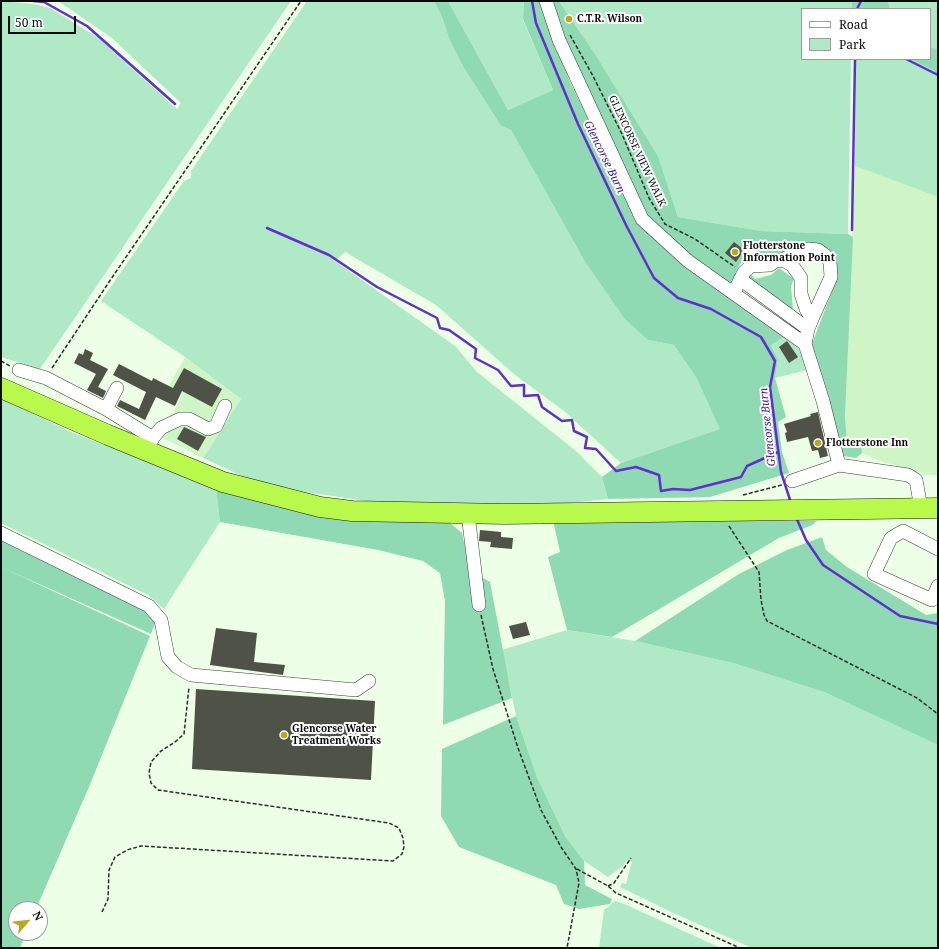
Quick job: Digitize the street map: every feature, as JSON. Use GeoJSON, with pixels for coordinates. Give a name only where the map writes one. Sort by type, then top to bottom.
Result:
{"type":"FeatureCollection","features":[{"type":"Feature","properties":{"kind":"highway"},"geometry":{"type":"LineString","coordinates":[[1,388],[150,444],[223,482],[320,507],[352,512],[468,514],[930,508]]}},
{"type":"Feature","properties":{"kind":"lane"},"geometry":{"type":"LineString","coordinates":[[546,1],[559,40],[642,219],[688,261],[734,292],[805,344]]}},
{"type":"Feature","properties":{"kind":"lane"},"geometry":{"type":"LineString","coordinates":[[734,292],[742,276],[751,266],[770,265],[783,260],[799,250],[818,250],[825,255],[830,262],[831,277],[810,324],[805,344],[823,401],[839,465]]}},
{"type":"Feature","properties":{"kind":"lane"},"geometry":{"type":"LineString","coordinates":[[783,260],[792,265],[801,278],[801,294],[810,324]]}},
{"type":"Feature","properties":{"kind":"lane"},"geometry":{"type":"LineString","coordinates":[[742,276],[810,324]]}},
{"type":"Feature","properties":{"kind":"lane"},"geometry":{"type":"LineString","coordinates":[[19,370],[46,378],[106,409],[150,444],[161,428],[180,419],[189,419],[208,429],[216,426],[225,406]]}},
{"type":"Feature","properties":{"kind":"lane"},"geometry":{"type":"LineString","coordinates":[[106,409],[117,388]]}},
{"type":"Feature","properties":{"kind":"lane"},"geometry":{"type":"LineString","coordinates":[[792,481],[839,465],[908,475],[916,480],[930,508]]}},
{"type":"Feature","properties":{"kind":"lane"},"geometry":{"type":"LineString","coordinates":[[468,514],[479,605]]}},
{"type":"Feature","properties":{"kind":"lane"},"geometry":{"type":"LineString","coordinates":[[938,549],[903,531],[891,538],[874,574],[932,600],[938,586]]}},
{"type":"Feature","properties":{"kind":"lane"},"geometry":{"type":"LineString","coordinates":[[1,533],[148,606],[161,620],[168,657],[177,668],[191,675],[356,690],[369,681]]}},
{"type":"Feature","properties":{"kind":"path"},"geometry":{"type":"LineString","coordinates":[[46,378],[109,282],[301,1]]}},
{"type":"Feature","properties":{"kind":"path","name":"GLENCORSE VIEW WALK"},"geometry":{"type":"LineString","coordinates":[[570,35],[593,76],[622,134],[649,198],[665,224],[695,239],[742,276]]}},
{"type":"Feature","properties":{"kind":"path"},"geometry":{"type":"LineString","coordinates":[[719,511],[759,572],[761,600],[764,615],[767,621],[917,698],[938,714]]}},
{"type":"Feature","properties":{"kind":"path"},"geometry":{"type":"LineString","coordinates":[[479,605],[493,669],[518,748],[541,810],[561,847],[576,869],[579,883],[567,948]]}},
{"type":"Feature","properties":{"kind":"path"},"geometry":{"type":"LineString","coordinates":[[102,912],[108,899],[109,870],[116,857],[127,850],[141,846],[393,861],[402,854],[404,847],[399,828],[389,823],[158,790],[152,783],[149,773],[151,762],[160,751],[175,742],[184,734],[191,675]]}},
{"type":"Feature","properties":{"kind":"path"},"geometry":{"type":"LineString","coordinates":[[608,886],[614,883],[631,858]]}},
{"type":"Feature","properties":{"kind":"path"},"geometry":{"type":"LineString","coordinates":[[576,869],[608,886],[616,893],[740,948]]}},
{"type":"Feature","properties":{"kind":"green space"},"geometry":{"type":"Polygon","coordinates":[[[1,1],[34,4],[50,8],[97,37],[177,109],[181,103],[112,38],[58,1],[291,1],[40,369],[1,357],[1,1]]]}},
{"type":"Feature","properties":{"kind":"green space"},"geometry":{"type":"Polygon","coordinates":[[[307,1],[434,1],[442,17],[450,41],[464,68],[501,126],[511,130],[584,260],[648,340],[674,345],[697,379],[721,429],[621,463],[564,411],[515,375],[436,305],[345,252],[335,261],[455,346],[477,372],[576,451],[602,477],[608,499],[560,504],[387,504],[305,492],[269,484],[242,476],[203,458],[241,399],[185,357],[101,301],[184,181],[191,178],[191,171],[307,1]]]}},
{"type":"Feature","properties":{"kind":"green space"},"geometry":{"type":"Polygon","coordinates":[[[434,1],[448,1],[508,110],[553,90],[523,19],[524,1],[542,1],[550,32],[570,82],[637,219],[787,335],[771,345],[778,359],[775,378],[786,417],[778,422],[782,452],[789,473],[710,497],[608,499],[602,477],[621,463],[720,429],[697,379],[674,345],[648,340],[625,319],[584,260],[511,130],[501,126],[464,68],[450,41],[442,17],[434,1]]]}},
{"type":"Feature","properties":{"kind":"green space"},"geometry":{"type":"Polygon","coordinates":[[[448,1],[524,1],[523,20],[553,90],[508,110],[448,1]]]}},
{"type":"Feature","properties":{"kind":"green space"},"geometry":{"type":"Polygon","coordinates":[[[550,1],[559,1],[597,57],[658,156],[678,217],[761,231],[848,234],[853,237],[845,416],[847,442],[856,442],[861,445],[862,453],[856,458],[843,456],[811,346],[835,284],[835,260],[829,249],[820,245],[788,252],[766,260],[759,253],[753,250],[749,251],[737,269],[731,286],[690,260],[646,217],[577,74],[550,1]]]}},
{"type":"Feature","properties":{"kind":"green space"},"geometry":{"type":"Polygon","coordinates":[[[559,1],[852,1],[852,8],[801,8],[801,60],[851,60],[848,234],[761,231],[678,217],[658,156],[597,57],[559,1]]]}},
{"type":"Feature","properties":{"kind":"green space"},"geometry":{"type":"Polygon","coordinates":[[[852,1],[888,1],[890,8],[852,8],[852,1]]]}},
{"type":"Feature","properties":{"kind":"green space"},"geometry":{"type":"Polygon","coordinates":[[[888,1],[938,1],[938,49],[931,47],[931,8],[890,8],[888,1]]]}},
{"type":"Feature","properties":{"kind":"green space"},"geometry":{"type":"Polygon","coordinates":[[[931,47],[938,49],[938,75],[933,70],[912,60],[931,60],[931,47]]]}},
{"type":"Feature","properties":{"kind":"green space"},"geometry":{"type":"Polygon","coordinates":[[[856,60],[912,60],[933,70],[938,75],[938,197],[855,166],[856,60]]]}},
{"type":"Feature","properties":{"kind":"green space"},"geometry":{"type":"Polygon","coordinates":[[[855,166],[938,197],[938,476],[924,474],[880,461],[862,453],[861,445],[847,442],[845,416],[855,166]]]}},
{"type":"Feature","properties":{"kind":"green space"},"geometry":{"type":"Polygon","coordinates":[[[779,268],[794,279],[791,286],[793,310],[744,279],[750,273],[755,279],[771,275],[779,268]]]}},
{"type":"Feature","properties":{"kind":"green space"},"geometry":{"type":"Polygon","coordinates":[[[787,335],[803,354],[808,370],[775,378],[778,359],[771,344],[787,335]]]}},
{"type":"Feature","properties":{"kind":"green space"},"geometry":{"type":"Polygon","coordinates":[[[185,357],[241,399],[203,458],[151,432],[157,423],[170,421],[182,395],[169,386],[185,357]]]}},
{"type":"Feature","properties":{"kind":"green space"},"geometry":{"type":"Polygon","coordinates":[[[1,398],[73,433],[216,488],[220,522],[164,609],[148,595],[1,523],[1,398]]]}},
{"type":"Feature","properties":{"kind":"green space"},"geometry":{"type":"Polygon","coordinates":[[[216,488],[335,515],[450,523],[462,533],[470,570],[490,582],[512,698],[443,725],[445,601],[440,573],[423,561],[378,550],[220,522],[216,488]]]}},
{"type":"Feature","properties":{"kind":"green space"},"geometry":{"type":"Polygon","coordinates":[[[553,520],[817,521],[812,525],[779,538],[612,637],[567,630],[548,557],[560,552],[553,520]]]}},
{"type":"Feature","properties":{"kind":"green space"},"geometry":{"type":"Polygon","coordinates":[[[1,534],[145,606],[156,621],[151,634],[1,567],[1,534]]]}},
{"type":"Feature","properties":{"kind":"green space"},"geometry":{"type":"Polygon","coordinates":[[[822,537],[826,550],[847,567],[926,615],[938,613],[938,745],[824,692],[733,663],[635,641],[739,574],[787,550],[822,537]]]}},
{"type":"Feature","properties":{"kind":"green space"},"geometry":{"type":"Polygon","coordinates":[[[1,567],[150,636],[89,787],[39,901],[8,901],[8,941],[23,941],[20,948],[1,948],[1,567]]]}},
{"type":"Feature","properties":{"kind":"green space"},"geometry":{"type":"Polygon","coordinates":[[[567,630],[635,641],[733,663],[824,692],[938,745],[938,948],[752,948],[671,912],[620,887],[622,883],[626,884],[632,862],[627,860],[623,866],[608,877],[584,861],[565,836],[537,777],[516,716],[502,650],[567,630]]]}},
{"type":"Feature","properties":{"kind":"green space"},"geometry":{"type":"Polygon","coordinates":[[[516,716],[537,777],[565,836],[584,861],[585,885],[612,899],[610,904],[579,909],[564,904],[556,885],[459,847],[441,816],[442,749],[516,716]]]}},
{"type":"Feature","properties":{"kind":"green space"},"geometry":{"type":"Polygon","coordinates":[[[615,901],[721,948],[599,948],[604,910],[615,901]]]}},
{"type":"Feature","properties":{"kind":"building","name":"Flotterstone Information Point"},"geometry":{"type":"Polygon","coordinates":[[[734,242],[744,250],[736,262],[725,253],[734,242]]]}},
{"type":"Feature","properties":{"kind":"building"},"geometry":{"type":"Polygon","coordinates":[[[787,341],[798,357],[789,363],[779,347],[787,341]]]}},
{"type":"Feature","properties":{"kind":"building"},"geometry":{"type":"Polygon","coordinates":[[[85,349],[93,353],[90,360],[108,369],[98,387],[106,391],[103,398],[87,390],[96,374],[74,363],[79,353],[83,355],[85,349]]]}},
{"type":"Feature","properties":{"kind":"building"},"geometry":{"type":"Polygon","coordinates":[[[119,364],[152,381],[153,378],[173,388],[184,368],[222,389],[212,407],[182,391],[175,406],[156,397],[145,420],[117,406],[120,400],[139,409],[146,392],[113,375],[119,364]]]}},
{"type":"Feature","properties":{"kind":"building"},"geometry":{"type":"Polygon","coordinates":[[[818,412],[828,456],[820,458],[818,450],[812,451],[808,437],[787,442],[785,433],[787,432],[784,424],[811,416],[810,414],[818,412]]]}},
{"type":"Feature","properties":{"kind":"building"},"geometry":{"type":"Polygon","coordinates":[[[184,427],[206,437],[198,451],[177,439],[184,427]]]}},
{"type":"Feature","properties":{"kind":"building"},"geometry":{"type":"Polygon","coordinates":[[[480,530],[501,532],[501,537],[513,538],[512,549],[490,547],[491,542],[479,541],[480,530]]]}},
{"type":"Feature","properties":{"kind":"building"},"geometry":{"type":"Polygon","coordinates":[[[526,622],[530,635],[513,639],[509,626],[526,622]]]}},
{"type":"Feature","properties":{"kind":"building"},"geometry":{"type":"Polygon","coordinates":[[[216,628],[257,633],[254,662],[285,665],[283,675],[210,665],[216,628]]]}},
{"type":"Feature","properties":{"kind":"building","name":"Glencorse Water Treatment Works"},"geometry":{"type":"Polygon","coordinates":[[[196,689],[375,701],[371,780],[192,769],[196,689]]]}},
{"type":"Feature","properties":{"kind":"waterway"},"geometry":{"type":"LineString","coordinates":[[33,1],[44,2],[87,26],[175,104]]}},
{"type":"Feature","properties":{"kind":"waterway","name":"Glencorse Burn"},"geometry":{"type":"LineString","coordinates":[[532,1],[536,23],[578,124],[626,225],[654,278],[678,298],[711,309],[761,337],[775,361],[770,387],[781,472],[791,503]]}},
{"type":"Feature","properties":{"kind":"waterway"},"geometry":{"type":"LineString","coordinates":[[858,8],[861,1]]}},
{"type":"Feature","properties":{"kind":"waterway"},"geometry":{"type":"LineString","coordinates":[[852,230],[855,60]]}},
{"type":"Feature","properties":{"kind":"waterway"},"geometry":{"type":"LineString","coordinates":[[908,60],[938,75]]}},
{"type":"Feature","properties":{"kind":"waterway"},"geometry":{"type":"LineString","coordinates":[[267,228],[329,255],[377,287],[437,318],[440,328],[449,330],[476,349],[475,358],[498,370],[511,386],[524,385],[524,396],[538,395],[542,407],[562,421],[572,420],[574,431],[587,437],[585,448],[596,449],[616,471],[636,467],[659,475],[661,491],[673,489],[690,490],[741,477],[747,466],[778,452]]}},
{"type":"Feature","properties":{"kind":"waterway","name":"Glencorse Burn"},"geometry":{"type":"LineString","coordinates":[[796,517],[806,540],[823,565],[900,616],[938,624]]}},
{"type":"Feature","properties":{"kind":"place","name":"C.T.R. Wilson"},"geometry":{"type":"Point","coordinates":[569,19]}},
{"type":"Feature","properties":{"kind":"place","name":"Flotterstone Information Point"},"geometry":{"type":"Point","coordinates":[735,252]}},
{"type":"Feature","properties":{"kind":"place","name":"Flotterstone Inn"},"geometry":{"type":"Point","coordinates":[818,443]}},
{"type":"Feature","properties":{"kind":"place","name":"Glencorse Water Treatment Works"},"geometry":{"type":"Point","coordinates":[284,735]}}]}
